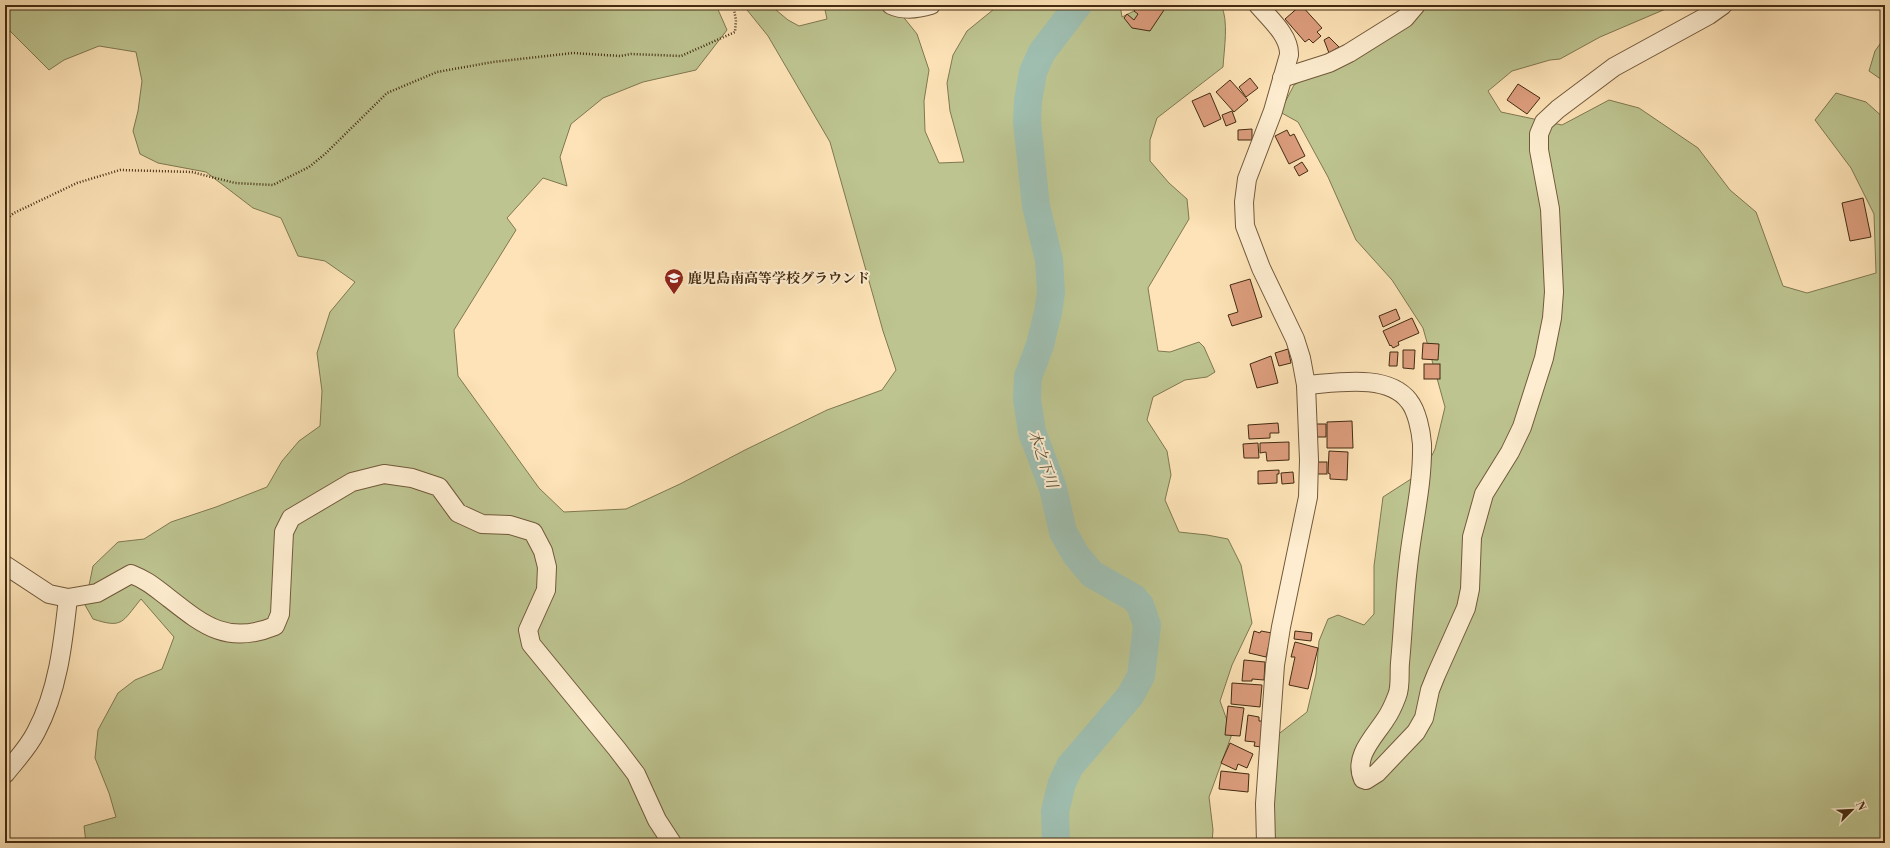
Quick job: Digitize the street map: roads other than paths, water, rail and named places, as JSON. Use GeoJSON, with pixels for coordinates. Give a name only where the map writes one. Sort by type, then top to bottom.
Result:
{"type":"FeatureCollection","features":[{"type":"Feature","properties":{"kind":"street"},"geometry":{"type":"LineString","coordinates":[[891,5],[899,9],[921,8],[931,5]]}},
{"type":"Feature","properties":{"kind":"street"},"geometry":{"type":"LineString","coordinates":[[1258,5],[1283,36],[1289,46],[1289,55],[1273,111],[1247,179],[1244,202],[1245,226],[1261,268],[1295,339],[1301,358],[1306,385],[1309,460],[1308,497],[1281,627],[1275,665],[1265,804],[1266,843]]}},
{"type":"Feature","properties":{"kind":"street"},"geometry":{"type":"LineString","coordinates":[[1282,78],[1329,63],[1348,53],[1405,18],[1416,5]]}},
{"type":"Feature","properties":{"kind":"street"},"geometry":{"type":"LineString","coordinates":[[1306,385],[1365,382],[1378,383],[1395,389],[1409,401],[1416,416],[1422,442],[1422,475],[1408,566],[1398,695],[1385,720],[1368,742],[1362,757],[1360,774],[1363,779],[1366,780],[1377,773],[1416,732],[1424,718],[1430,690],[1466,608],[1470,589],[1472,537],[1484,494],[1510,452],[1522,427],[1544,358],[1552,318],[1554,292],[1550,208],[1539,150],[1540,134],[1544,122],[1558,109],[1614,67],[1708,15],[1723,5]]}},
{"type":"Feature","properties":{"kind":"street"},"geometry":{"type":"LineString","coordinates":[[5,565],[49,594],[68,598],[97,593],[131,574],[145,579],[204,625],[226,633],[250,635],[275,626],[280,614],[284,532],[290,518],[352,482],[384,474],[412,478],[439,487],[458,513],[482,524],[510,525],[533,532],[543,551],[547,567],[546,590],[528,630],[531,644],[618,749],[636,774],[657,820],[672,843]]}},
{"type":"Feature","properties":{"kind":"street"},"geometry":{"type":"LineString","coordinates":[[5,774],[23,753],[37,732],[49,701],[60,660],[68,598]]}},
{"type":"Feature","properties":{"kind":"waterway","name":"木之下川"},"geometry":{"type":"LineString","coordinates":[[1056,843],[1055,811],[1062,783],[1070,766],[1130,696],[1141,676],[1147,625],[1140,605],[1134,598],[1092,574],[1076,555],[1063,532],[1053,488],[1032,432],[1027,399],[1028,377],[1040,345],[1051,292],[1049,260],[1036,206],[1027,122],[1028,101],[1033,72],[1042,52],[1078,5]]}},
{"type":"Feature","properties":{"kind":"place","name":"鹿児島南高等学校グラウンド"},"geometry":{"type":"Point","coordinates":[674,295]}}]}
